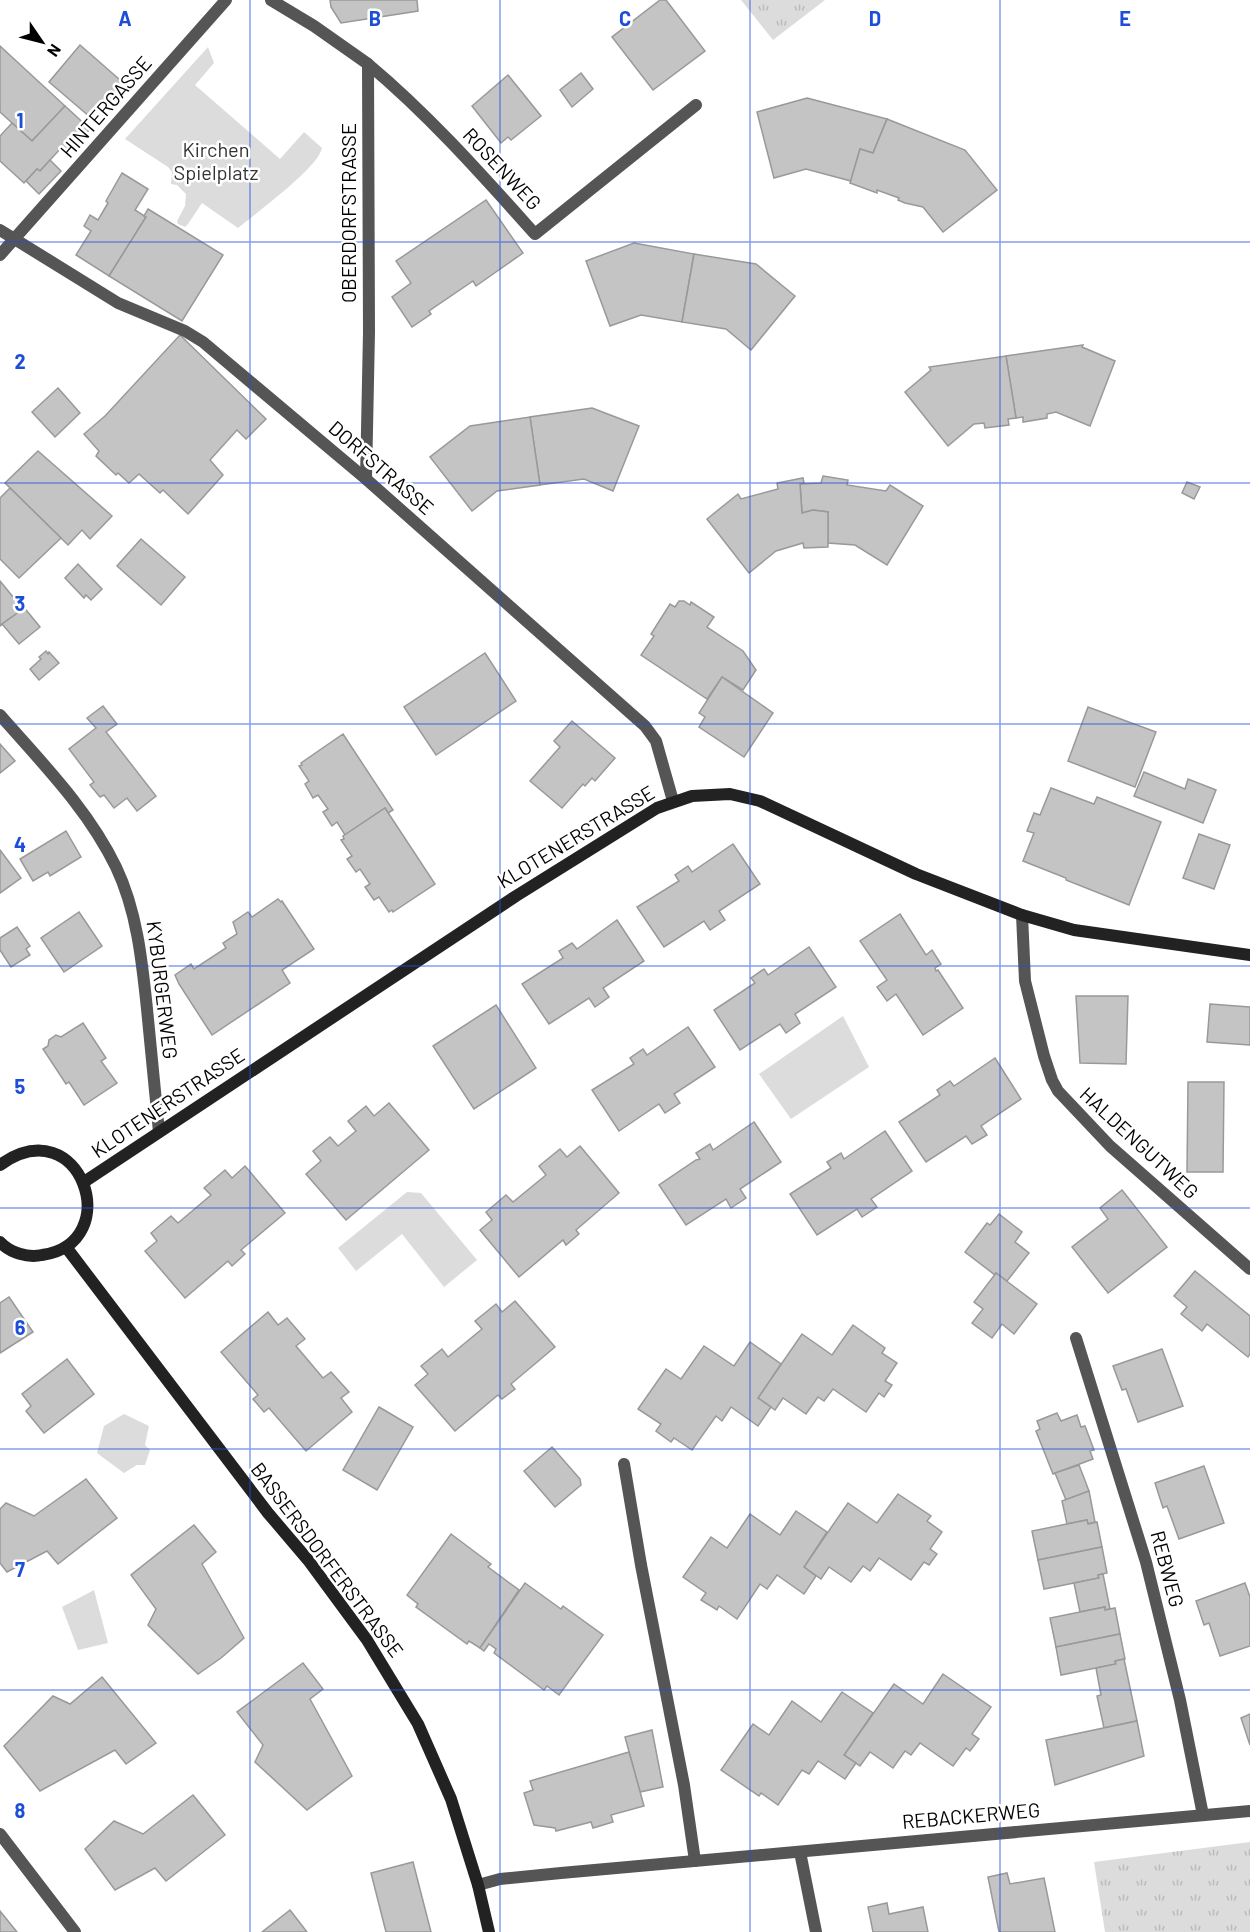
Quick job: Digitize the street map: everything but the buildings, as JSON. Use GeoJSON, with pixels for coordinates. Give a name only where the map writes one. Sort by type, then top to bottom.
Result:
{"type":"FeatureCollection","features":[{"type":"Feature","properties":{"kind":"street","name":"HINTERGASSE"},"geometry":{"type":"LineString","coordinates":[[0,255],[226,0]]}},
{"type":"Feature","properties":{"kind":"street"},"geometry":{"type":"LineString","coordinates":[[271,0],[314,26],[368,64]]}},
{"type":"Feature","properties":{"kind":"street","name":"ROSENWEG"},"geometry":{"type":"LineString","coordinates":[[368,64],[432,123],[536,234],[696,105]]}},
{"type":"Feature","properties":{"kind":"street","name":"OBERDORFSTRASSE"},"geometry":{"type":"LineString","coordinates":[[366,479],[369,332],[368,64]]}},
{"type":"Feature","properties":{"kind":"street","name":"DORFSTRASSE"},"geometry":{"type":"LineString","coordinates":[[0,230],[118,303],[185,331],[203,342],[366,479],[645,726],[660,750],[674,801]]}},
{"type":"Feature","properties":{"kind":"street","name":"KYBURGERWEG"},"geometry":{"type":"LineString","coordinates":[[0,715],[72,798],[99,836],[117,869],[133,916],[141,958],[159,1132]]}},
{"type":"Feature","properties":{"kind":"street","name":"KLOTENERSTRASSE"},"geometry":{"type":"LineString","coordinates":[[84,1182],[516,896],[641,817],[674,801],[692,796],[730,794],[774,806],[916,874],[1022,915],[1074,930],[1250,955]]}},
{"type":"Feature","properties":{"kind":"street","name":"HALDENGUTWEG"},"geometry":{"type":"LineString","coordinates":[[1022,915],[1025,981],[1044,1056],[1058,1091],[1110,1146],[1250,1269]]}},
{"type":"Feature","properties":{"kind":"street"},"geometry":{"type":"LineString","coordinates":[[0,1164],[14,1155],[30,1150],[47,1152],[62,1158],[75,1168],[84,1182],[88,1200],[86,1218],[79,1234],[66,1246],[51,1254],[34,1257],[18,1253],[0,1242]]}},
{"type":"Feature","properties":{"kind":"street","name":"BASSERSDORFERSTRASSE"},"geometry":{"type":"LineString","coordinates":[[66,1246],[367,1640],[418,1724],[451,1799],[478,1885],[489,1932]]}},
{"type":"Feature","properties":{"kind":"street","name":"REBWEG"},"geometry":{"type":"LineString","coordinates":[[1076,1338],[1146,1562],[1180,1700],[1203,1815]]}},
{"type":"Feature","properties":{"kind":"street"},"geometry":{"type":"LineString","coordinates":[[624,1464],[640,1565],[684,1785],[695,1861]]}},
{"type":"Feature","properties":{"kind":"street","name":"REBACKERWEG"},"geometry":{"type":"LineString","coordinates":[[478,1885],[500,1879],[1250,1811]]}},
{"type":"Feature","properties":{"kind":"street"},"geometry":{"type":"LineString","coordinates":[[0,1834],[75,1932]]}},
{"type":"Feature","properties":{"kind":"street"},"geometry":{"type":"LineString","coordinates":[[800,1852],[816,1932]]}},
{"type":"Feature","properties":{"kind":"green space"},"geometry":{"type":"Polygon","coordinates":[[[741,0],[825,0],[773,40],[741,0]]]}},
{"type":"Feature","properties":{"kind":"green space","name":"Kirchen Spielplatz"},"geometry":{"type":"Polygon","coordinates":[[[208,47],[214,63],[195,85],[280,159],[304,132],[322,148],[310,167],[238,228],[202,203],[185,227],[178,224],[177,221],[185,206],[186,194],[177,185],[171,184],[172,172],[168,167],[125,139],[208,47]]]}},
{"type":"Feature","properties":{"kind":"green space"},"geometry":{"type":"Polygon","coordinates":[[[843,1016],[869,1067],[791,1119],[759,1074],[843,1016]]]}},
{"type":"Feature","properties":{"kind":"green space"},"geometry":{"type":"Polygon","coordinates":[[[407,1192],[421,1193],[477,1260],[444,1287],[402,1234],[356,1271],[338,1248],[407,1192]]]}},
{"type":"Feature","properties":{"kind":"green space"},"geometry":{"type":"Polygon","coordinates":[[[124,1414],[149,1426],[145,1445],[150,1450],[145,1465],[137,1465],[124,1473],[97,1453],[104,1426],[124,1414]]]}},
{"type":"Feature","properties":{"kind":"green space"},"geometry":{"type":"Polygon","coordinates":[[[94,1590],[108,1643],[78,1650],[62,1607],[94,1590]]]}},
{"type":"Feature","properties":{"kind":"green space"},"geometry":{"type":"Polygon","coordinates":[[[1250,1842],[1250,1932],[1105,1932],[1094,1862],[1250,1842]]]}}]}
